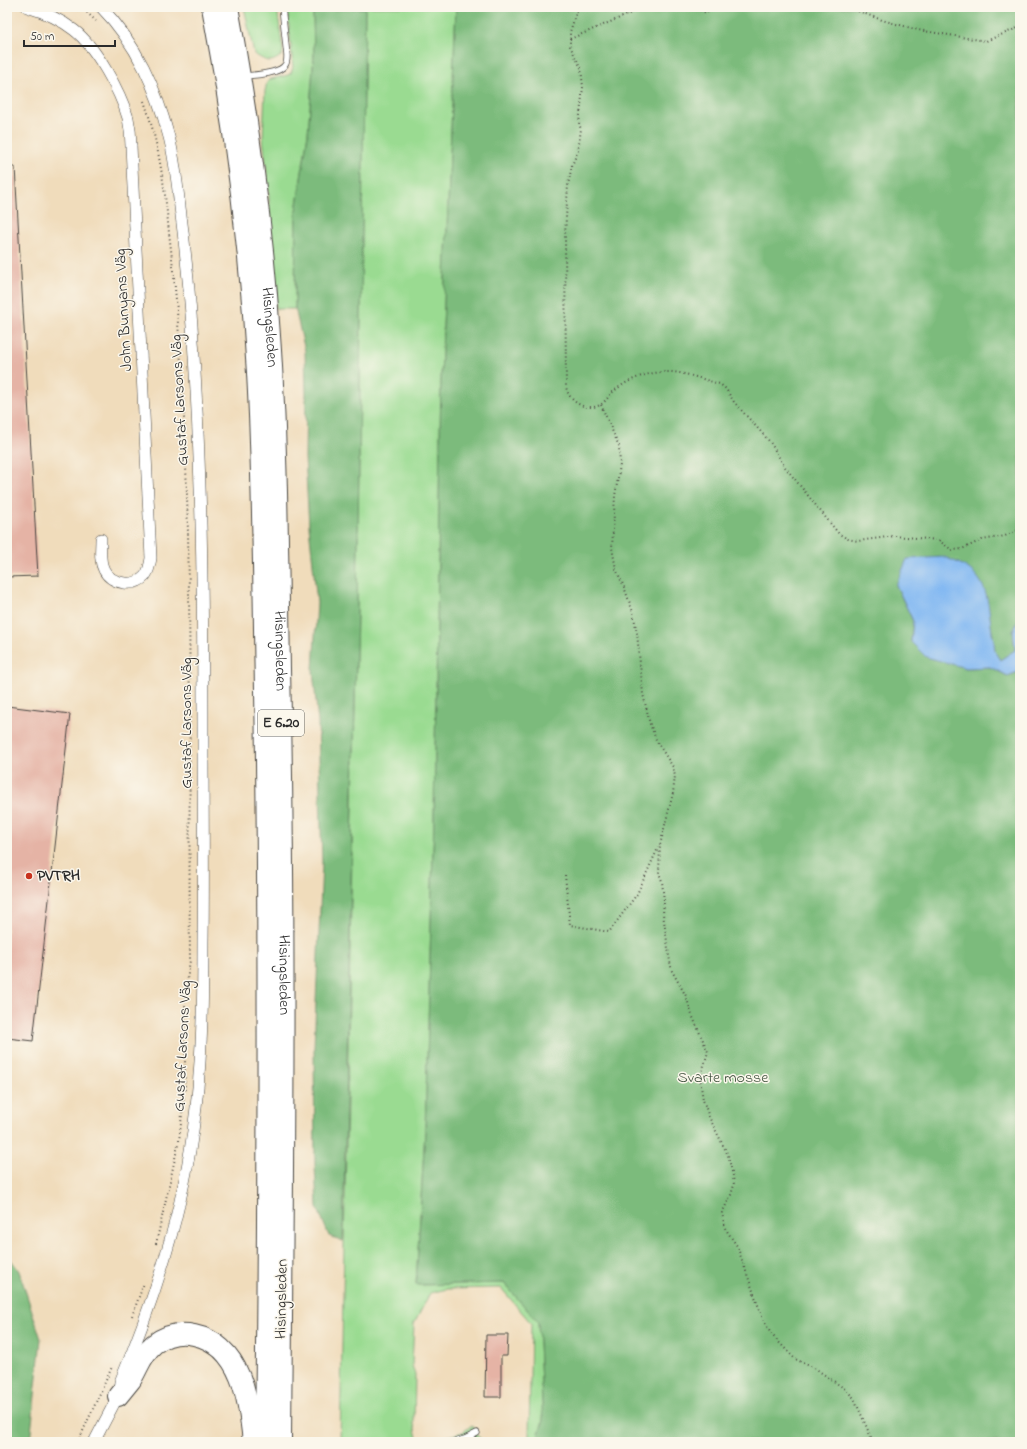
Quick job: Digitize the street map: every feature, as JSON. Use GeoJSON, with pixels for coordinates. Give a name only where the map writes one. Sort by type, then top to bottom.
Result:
{"type":"FeatureCollection","features":[{"type":"Feature","properties":{"kind":"highway","name":"Hisingsleden"},"geometry":{"type":"LineString","coordinates":[[212,7],[226,88],[242,204],[252,303],[258,386],[262,512],[268,906],[268,1173],[265,1442]]}},
{"type":"Feature","properties":{"kind":"highway","name":"Hisingsleden"},"geometry":{"type":"LineString","coordinates":[[228,7],[240,77],[259,211],[270,336],[275,416],[282,801],[283,1185],[280,1442]]}},
{"type":"Feature","properties":{"kind":"highway"},"geometry":{"type":"LineString","coordinates":[[118,1396],[131,1379],[142,1357],[153,1345],[170,1336],[184,1334],[197,1336],[210,1341],[221,1349],[238,1370],[244,1391],[253,1442]]}},
{"type":"Feature","properties":{"kind":"street","name":"John Bunyans Väg"},"geometry":{"type":"LineString","coordinates":[[27,7],[62,21],[75,30],[93,50],[109,76],[121,100],[129,126],[132,146],[151,558],[150,566],[144,578],[131,583],[123,583],[115,582],[109,577],[104,571],[102,565],[101,539]]}},
{"type":"Feature","properties":{"kind":"street","name":"Gustaf Larsons Väg"},"geometry":{"type":"LineString","coordinates":[[94,1442],[118,1396],[120,1382],[144,1321],[170,1242],[186,1172],[197,1104],[204,994],[202,591],[199,460],[194,351],[183,228],[174,160],[162,113],[147,73],[125,35],[101,7]]}},
{"type":"Feature","properties":{"kind":"lane"},"geometry":{"type":"LineString","coordinates":[[240,77],[274,72],[284,67],[287,56],[282,7]]}},
{"type":"Feature","properties":{"kind":"lane"},"geometry":{"type":"LineString","coordinates":[[455,1442],[466,1439],[477,1433]]}},
{"type":"Feature","properties":{"kind":"path"},"geometry":{"type":"LineString","coordinates":[[81,7],[100,25]]}},
{"type":"Feature","properties":{"kind":"path"},"geometry":{"type":"LineString","coordinates":[[578,7],[570,32],[570,46],[581,68],[583,87],[579,124],[581,129],[578,151],[572,165],[568,185],[566,221],[566,387],[568,394],[573,401],[580,405],[593,407],[601,405],[613,391],[627,381],[639,376],[672,372],[720,384],[726,389],[734,402],[770,442],[785,467],[839,534],[848,539],[858,541],[895,536],[938,540],[952,550],[962,549],[982,540],[1005,536],[1020,529]]}},
{"type":"Feature","properties":{"kind":"path"},"geometry":{"type":"LineString","coordinates":[[570,39],[641,9],[650,7]]}},
{"type":"Feature","properties":{"kind":"path"},"geometry":{"type":"LineString","coordinates":[[693,7],[706,13],[711,7]]}},
{"type":"Feature","properties":{"kind":"path"},"geometry":{"type":"LineString","coordinates":[[847,7],[882,20],[918,30],[986,41],[1020,27]]}},
{"type":"Feature","properties":{"kind":"path"},"geometry":{"type":"LineString","coordinates":[[144,100],[162,169],[176,292],[184,418],[188,518],[189,622],[190,960],[186,995],[184,1041],[185,1086],[173,1171],[155,1245]]}},
{"type":"Feature","properties":{"kind":"path"},"geometry":{"type":"LineString","coordinates":[[565,875],[570,925],[609,932],[637,894],[660,845],[673,793],[675,776],[673,767],[657,742],[650,724],[643,694],[637,633],[633,612],[616,570],[612,548],[615,496],[620,466],[619,446],[601,405]]}},
{"type":"Feature","properties":{"kind":"path"},"geometry":{"type":"LineString","coordinates":[[660,845],[659,873],[662,881],[664,901],[662,914],[670,962],[672,971],[686,996],[692,1015],[708,1052],[700,1078],[703,1100],[709,1117],[728,1155],[733,1176],[734,1185],[722,1213],[725,1228],[737,1246],[762,1319],[771,1334],[795,1359],[816,1369],[845,1389],[854,1398],[873,1442]]}},
{"type":"Feature","properties":{"kind":"path"},"geometry":{"type":"LineString","coordinates":[[131,1319],[145,1279]]}},
{"type":"Feature","properties":{"kind":"path"},"geometry":{"type":"LineString","coordinates":[[78,1442],[112,1367]]}},
{"type":"Feature","properties":{"kind":"green space"},"geometry":{"type":"Polygon","coordinates":[[[244,7],[277,7],[283,51],[282,55],[278,58],[268,61],[254,54],[244,7]]]}},
{"type":"Feature","properties":{"kind":"green space"},"geometry":{"type":"Polygon","coordinates":[[[287,7],[456,7],[441,378],[434,818],[425,1131],[416,1285],[504,1283],[538,1322],[543,1422],[536,1442],[525,1442],[529,1438],[531,1323],[501,1288],[447,1289],[430,1293],[414,1324],[412,1365],[415,1375],[414,1424],[418,1442],[340,1442],[357,611],[365,8],[313,11],[314,55],[308,134],[296,211],[295,309],[276,309],[268,183],[263,138],[265,91],[267,82],[271,79],[288,75],[291,73],[293,67],[287,7]]]}},
{"type":"Feature","properties":{"kind":"green space","name":"Svarte mosse"},"geometry":{"type":"Polygon","coordinates":[[[456,7],[1020,7],[1020,616],[1013,631],[1015,650],[1000,660],[994,652],[994,641],[990,622],[896,585],[913,621],[911,642],[966,668],[990,667],[1008,676],[1020,671],[1020,1442],[536,1442],[543,1422],[538,1322],[504,1283],[416,1285],[425,1131],[434,818],[441,378],[456,7]]]}},
{"type":"Feature","properties":{"kind":"green space"},"geometry":{"type":"Polygon","coordinates":[[[365,8],[357,611],[343,1241],[329,1236],[317,1207],[315,1165],[314,1047],[322,864],[318,722],[313,670],[317,603],[309,526],[305,457],[305,351],[295,308],[296,211],[308,134],[314,55],[313,11],[365,8]]]}},
{"type":"Feature","properties":{"kind":"green space"},"geometry":{"type":"Polygon","coordinates":[[[7,1254],[19,1271],[41,1339],[30,1442],[7,1442],[7,1254]]]}},
{"type":"Feature","properties":{"kind":"green space"},"geometry":{"type":"Polygon","coordinates":[[[472,1425],[482,1442],[426,1442],[463,1432],[472,1425]]]}},
{"type":"Feature","properties":{"kind":"water"},"geometry":{"type":"Polygon","coordinates":[[[944,557],[969,569],[981,583],[987,600],[995,651],[1000,660],[1015,650],[1013,631],[1020,616],[1020,671],[1008,676],[990,667],[966,668],[926,657],[911,642],[913,621],[896,585],[907,559],[944,557]]]}},
{"type":"Feature","properties":{"kind":"building"},"geometry":{"type":"Polygon","coordinates":[[[7,167],[15,167],[38,576],[7,577],[7,167]]]}},
{"type":"Feature","properties":{"kind":"building","name":"PVTRH"},"geometry":{"type":"Polygon","coordinates":[[[7,706],[70,714],[33,1041],[7,1038],[7,706]]]}},
{"type":"Feature","properties":{"kind":"building"},"geometry":{"type":"Polygon","coordinates":[[[486,1335],[508,1335],[507,1356],[501,1356],[501,1397],[485,1397],[486,1335]]]}},
{"type":"Feature","properties":{"kind":"place","name":"PVTRH"},"geometry":{"type":"Point","coordinates":[29,876]}}]}
